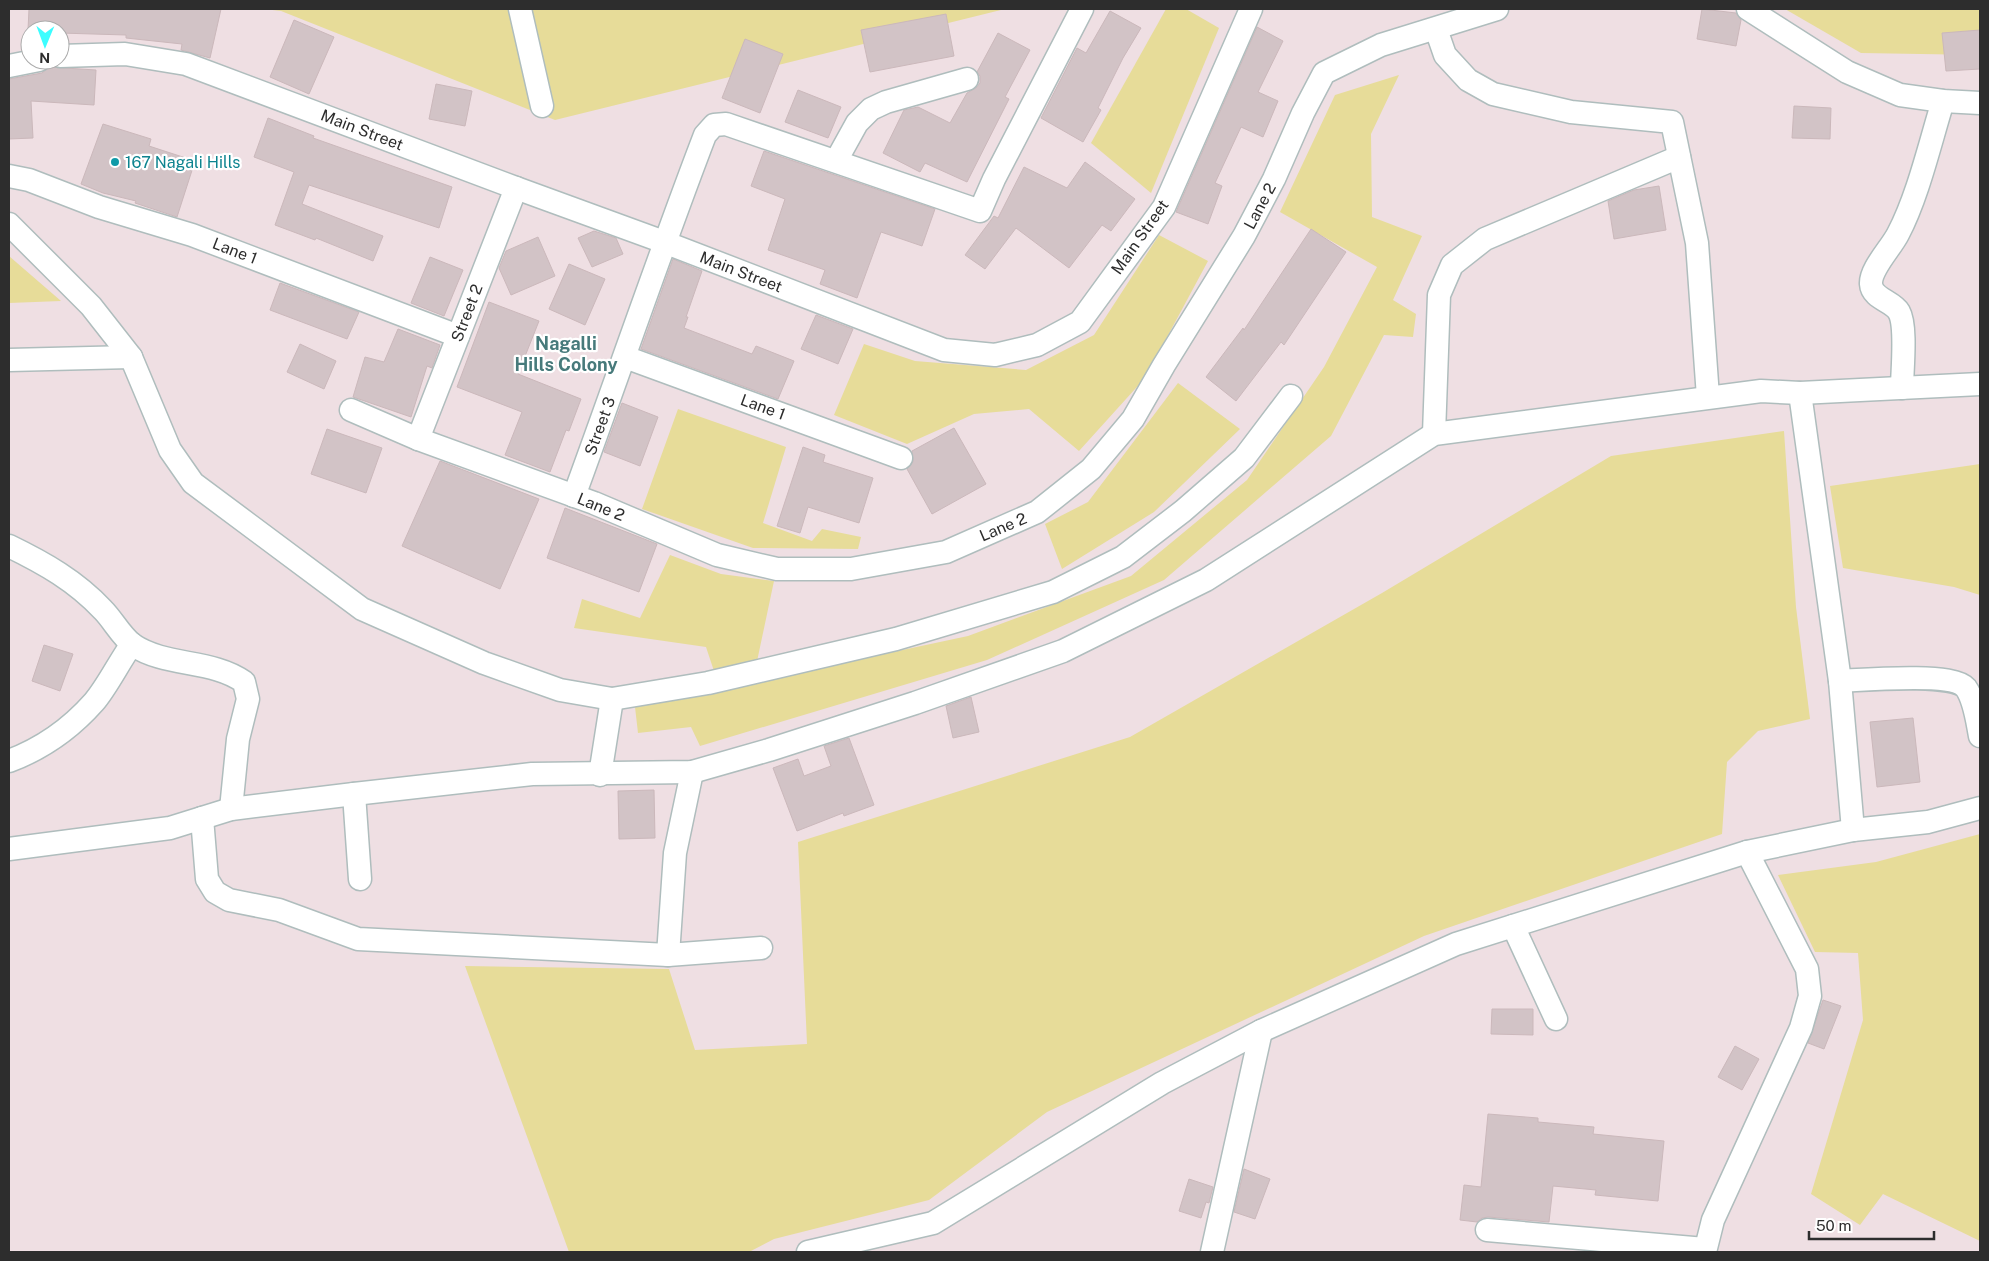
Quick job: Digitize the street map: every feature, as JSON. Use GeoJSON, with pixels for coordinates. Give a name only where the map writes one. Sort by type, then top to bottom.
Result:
{"type":"FeatureCollection","features":[{"type":"Feature","properties":{"kind":"street"},"geometry":{"type":"LineString","coordinates":[[520,9],[542,106]]}},
{"type":"Feature","properties":{"kind":"street","name":"Street 3"},"geometry":{"type":"LineString","coordinates":[[574,496],[625,357],[664,242],[705,136],[714,125],[726,124],[980,211],[994,179],[1082,9]]}},
{"type":"Feature","properties":{"kind":"street","name":"Main Street"},"geometry":{"type":"LineString","coordinates":[[70,56],[125,54],[186,64],[664,242],[944,350],[995,355],[1037,345],[1080,322],[1164,207],[1251,9]]}},
{"type":"Feature","properties":{"kind":"street","name":"Lane 2"},"geometry":{"type":"LineString","coordinates":[[351,410],[418,439],[574,496],[717,555],[776,568],[851,569],[946,552],[1037,512],[1091,469],[1133,419],[1164,364],[1244,236],[1274,179],[1303,113],[1324,73],[1381,45],[1496,9]]}},
{"type":"Feature","properties":{"kind":"street"},"geometry":{"type":"LineString","coordinates":[[1748,9],[1846,72],[1900,95],[1943,101],[1980,103]]}},
{"type":"Feature","properties":{"kind":"street"},"geometry":{"type":"LineString","coordinates":[[1436,29],[1445,56],[1468,80],[1493,94],[1571,112],[1672,122],[1697,243],[1708,397]]}},
{"type":"Feature","properties":{"kind":"street"},"geometry":{"type":"LineString","coordinates":[[836,161],[858,123],[871,109],[886,102],[967,79]]}},
{"type":"Feature","properties":{"kind":"street"},"geometry":{"type":"LineString","coordinates":[[1902,388],[1903,322],[1899,311],[1876,295],[1871,285],[1872,275],[1901,227],[1911,202],[1943,101]]}},
{"type":"Feature","properties":{"kind":"street"},"geometry":{"type":"LineString","coordinates":[[1434,434],[1440,295],[1452,265],[1485,239],[1679,157]]}},
{"type":"Feature","properties":{"kind":"street","name":"Lane 1"},"geometry":{"type":"LineString","coordinates":[[9,176],[29,180],[99,207],[192,235],[458,336]]}},
{"type":"Feature","properties":{"kind":"street","name":"Street 2"},"geometry":{"type":"LineString","coordinates":[[418,439],[516,188]]}},
{"type":"Feature","properties":{"kind":"street"},"geometry":{"type":"LineString","coordinates":[[9,224],[91,306],[131,357],[170,450],[193,483],[362,609],[484,663],[560,690],[612,699],[708,683],[896,639],[1053,592],[1123,557],[1183,511],[1244,458],[1291,396]]}},
{"type":"Feature","properties":{"kind":"street"},"geometry":{"type":"LineString","coordinates":[[9,360],[131,357]]}},
{"type":"Feature","properties":{"kind":"street","name":"Lane 1"},"geometry":{"type":"LineString","coordinates":[[625,357],[901,458]]}},
{"type":"Feature","properties":{"kind":"street"},"geometry":{"type":"LineString","coordinates":[[9,849],[170,828],[232,809],[354,794],[532,774],[692,772],[888,712],[1063,651],[1206,580],[1434,434],[1761,391],[1800,393],[1980,384]]}},
{"type":"Feature","properties":{"kind":"street"},"geometry":{"type":"LineString","coordinates":[[1800,393],[1840,681],[1853,830]]}},
{"type":"Feature","properties":{"kind":"street"},"geometry":{"type":"LineString","coordinates":[[9,546],[48,565],[80,587],[104,611],[132,644],[150,654],[232,673],[244,682],[248,698],[238,739],[232,809]]}},
{"type":"Feature","properties":{"kind":"street"},"geometry":{"type":"LineString","coordinates":[[9,761],[23,756],[63,732],[95,701],[132,644]]}},
{"type":"Feature","properties":{"kind":"street"},"geometry":{"type":"LineString","coordinates":[[1840,681],[1938,678],[1961,683],[1966,689],[1975,709],[1980,736]]}},
{"type":"Feature","properties":{"kind":"street"},"geometry":{"type":"LineString","coordinates":[[600,774],[612,699]]}},
{"type":"Feature","properties":{"kind":"street"},"geometry":{"type":"LineString","coordinates":[[668,955],[675,853],[692,772]]}},
{"type":"Feature","properties":{"kind":"street"},"geometry":{"type":"LineString","coordinates":[[354,794],[360,879]]}},
{"type":"Feature","properties":{"kind":"street"},"geometry":{"type":"LineString","coordinates":[[808,1252],[933,1223],[1162,1083],[1261,1031],[1456,944],[1747,852],[1853,830],[1928,822],[1980,808]]}},
{"type":"Feature","properties":{"kind":"street"},"geometry":{"type":"LineString","coordinates":[[202,818],[207,879],[216,892],[229,900],[279,910],[358,940],[668,955],[760,948]]}},
{"type":"Feature","properties":{"kind":"street"},"geometry":{"type":"LineString","coordinates":[[1488,1230],[1705,1251],[1713,1220],[1801,1028],[1810,996],[1807,970],[1747,852]]}},
{"type":"Feature","properties":{"kind":"street"},"geometry":{"type":"LineString","coordinates":[[1513,926],[1556,1019]]}},
{"type":"Feature","properties":{"kind":"street"},"geometry":{"type":"LineString","coordinates":[[1212,1252],[1261,1031]]}},
{"type":"Feature","properties":{"kind":"shaded area"},"geometry":{"type":"Polygon","coordinates":[[[264,9],[1005,9],[555,120],[281,11],[264,9]]]}},
{"type":"Feature","properties":{"kind":"shaded area"},"geometry":{"type":"Polygon","coordinates":[[[1166,9],[1186,9],[1219,28],[1151,193],[1091,143],[1166,9]]]}},
{"type":"Feature","properties":{"kind":"shaded area"},"geometry":{"type":"Polygon","coordinates":[[[1785,9],[1980,9],[1980,55],[1861,53],[1785,9]]]}},
{"type":"Feature","properties":{"kind":"shaded area"},"geometry":{"type":"Polygon","coordinates":[[[1399,75],[1371,134],[1372,217],[1422,236],[1393,300],[1416,314],[1413,337],[1384,335],[1331,436],[1164,580],[987,660],[700,746],[691,727],[638,733],[635,707],[968,636],[1131,576],[1247,480],[1324,367],[1377,267],[1280,212],[1335,95],[1399,75]]]}},
{"type":"Feature","properties":{"kind":"shaded area"},"geometry":{"type":"Polygon","coordinates":[[[1159,235],[1208,261],[1145,378],[1079,451],[1029,409],[974,414],[907,444],[834,415],[864,344],[915,361],[1026,370],[1094,335],[1159,235]]]}},
{"type":"Feature","properties":{"kind":"shaded area"},"geometry":{"type":"Polygon","coordinates":[[[9,256],[61,301],[9,303],[9,256]]]}},
{"type":"Feature","properties":{"kind":"shaded area"},"geometry":{"type":"Polygon","coordinates":[[[1178,383],[1240,429],[1154,512],[1062,569],[1045,524],[1088,502],[1178,383]]]}},
{"type":"Feature","properties":{"kind":"shaded area"},"geometry":{"type":"Polygon","coordinates":[[[678,409],[786,447],[763,523],[812,541],[822,529],[861,537],[858,549],[753,548],[642,509],[678,409]]]}},
{"type":"Feature","properties":{"kind":"shaded area"},"geometry":{"type":"Polygon","coordinates":[[[1784,431],[1796,607],[1810,719],[1758,731],[1727,762],[1722,834],[1424,936],[1047,1112],[929,1200],[774,1239],[749,1252],[569,1252],[465,966],[669,969],[695,1050],[807,1044],[798,842],[1130,737],[1382,593],[1611,456],[1784,431]]]}},
{"type":"Feature","properties":{"kind":"shaded area"},"geometry":{"type":"Polygon","coordinates":[[[1980,464],[1980,595],[1954,587],[1843,568],[1830,486],[1980,464]]]}},
{"type":"Feature","properties":{"kind":"shaded area"},"geometry":{"type":"Polygon","coordinates":[[[670,555],[721,574],[774,581],[756,666],[714,671],[706,647],[574,628],[582,599],[640,618],[670,555]]]}},
{"type":"Feature","properties":{"kind":"shaded area"},"geometry":{"type":"Polygon","coordinates":[[[1980,834],[1980,1241],[1883,1194],[1860,1225],[1811,1194],[1863,1020],[1858,953],[1815,952],[1778,875],[1876,862],[1980,834]]]}},
{"type":"Feature","properties":{"kind":"building"},"geometry":{"type":"Polygon","coordinates":[[[29,9],[221,9],[210,58],[181,50],[182,44],[126,38],[126,35],[70,33],[70,20],[28,20],[29,9]]]}},
{"type":"Feature","properties":{"kind":"building"},"geometry":{"type":"Polygon","coordinates":[[[1702,9],[1736,13],[1741,20],[1736,46],[1697,39],[1702,9]]]}},
{"type":"Feature","properties":{"kind":"building"},"geometry":{"type":"Polygon","coordinates":[[[1110,11],[1141,28],[1123,58],[1098,108],[1101,110],[1083,142],[1041,118],[1077,48],[1086,53],[1110,11]]]}},
{"type":"Feature","properties":{"kind":"building"},"geometry":{"type":"Polygon","coordinates":[[[946,14],[954,56],[870,72],[861,30],[946,14]]]}},
{"type":"Feature","properties":{"kind":"building"},"geometry":{"type":"Polygon","coordinates":[[[294,20],[334,37],[309,94],[270,77],[294,20]]]}},
{"type":"Feature","properties":{"kind":"building"},"geometry":{"type":"Polygon","coordinates":[[[1257,27],[1283,41],[1258,92],[1278,101],[1263,137],[1241,127],[1215,183],[1222,186],[1208,224],[1176,212],[1257,27]]]}},
{"type":"Feature","properties":{"kind":"building"},"geometry":{"type":"Polygon","coordinates":[[[1980,30],[1980,69],[1946,71],[1942,33],[1980,30]]]}},
{"type":"Feature","properties":{"kind":"building"},"geometry":{"type":"Polygon","coordinates":[[[998,33],[1030,50],[1005,97],[1009,99],[967,182],[925,163],[920,172],[883,153],[904,110],[918,107],[950,123],[967,93],[976,88],[980,83],[980,76],[977,72],[998,33]]]}},
{"type":"Feature","properties":{"kind":"building"},"geometry":{"type":"Polygon","coordinates":[[[745,39],[783,54],[760,113],[722,98],[745,39]]]}},
{"type":"Feature","properties":{"kind":"building"},"geometry":{"type":"Polygon","coordinates":[[[70,68],[96,70],[94,105],[31,101],[33,138],[9,139],[9,79],[42,73],[46,70],[70,70],[70,68]]]}},
{"type":"Feature","properties":{"kind":"building"},"geometry":{"type":"Polygon","coordinates":[[[436,84],[472,91],[465,126],[429,119],[436,84]]]}},
{"type":"Feature","properties":{"kind":"building"},"geometry":{"type":"Polygon","coordinates":[[[798,90],[841,107],[828,138],[785,122],[798,90]]]}},
{"type":"Feature","properties":{"kind":"building"},"geometry":{"type":"Polygon","coordinates":[[[1794,106],[1831,108],[1830,139],[1792,138],[1794,106]]]}},
{"type":"Feature","properties":{"kind":"building"},"geometry":{"type":"Polygon","coordinates":[[[268,118],[314,136],[313,138],[452,187],[439,228],[309,185],[302,204],[383,236],[373,261],[316,238],[315,240],[275,225],[294,172],[254,157],[268,118]]]}},
{"type":"Feature","properties":{"kind":"building"},"geometry":{"type":"Polygon","coordinates":[[[103,124],[151,139],[149,146],[195,161],[177,217],[135,203],[136,201],[103,193],[81,184],[103,124]]]}},
{"type":"Feature","properties":{"kind":"building"},"geometry":{"type":"Polygon","coordinates":[[[764,151],[935,209],[922,246],[881,232],[857,298],[820,284],[825,270],[768,250],[785,199],[751,186],[764,151]]]}},
{"type":"Feature","properties":{"kind":"building"},"geometry":{"type":"Polygon","coordinates":[[[1085,162],[1135,199],[1111,231],[1102,225],[1069,268],[1016,228],[985,269],[965,255],[994,216],[998,218],[1024,167],[1067,188],[1085,162]]]}},
{"type":"Feature","properties":{"kind":"building"},"geometry":{"type":"Polygon","coordinates":[[[1659,186],[1666,230],[1614,239],[1608,201],[1634,190],[1659,186]]]}},
{"type":"Feature","properties":{"kind":"building"},"geometry":{"type":"Polygon","coordinates":[[[1311,229],[1346,252],[1284,345],[1281,342],[1236,401],[1206,377],[1243,328],[1244,330],[1311,229]]]}},
{"type":"Feature","properties":{"kind":"building"},"geometry":{"type":"Polygon","coordinates":[[[594,231],[616,238],[623,254],[592,267],[578,238],[594,231]]]}},
{"type":"Feature","properties":{"kind":"building"},"geometry":{"type":"Polygon","coordinates":[[[538,237],[555,276],[511,295],[499,268],[506,251],[538,237]]]}},
{"type":"Feature","properties":{"kind":"building"},"geometry":{"type":"Polygon","coordinates":[[[430,257],[463,270],[444,316],[411,303],[430,257]]]}},
{"type":"Feature","properties":{"kind":"building"},"geometry":{"type":"Polygon","coordinates":[[[673,259],[702,271],[684,328],[752,354],[756,346],[794,361],[778,399],[641,349],[673,259]]]}},
{"type":"Feature","properties":{"kind":"building"},"geometry":{"type":"Polygon","coordinates":[[[569,264],[605,279],[585,325],[549,309],[569,264]]]}},
{"type":"Feature","properties":{"kind":"building"},"geometry":{"type":"Polygon","coordinates":[[[280,283],[359,312],[347,339],[270,310],[280,283]]]}},
{"type":"Feature","properties":{"kind":"building"},"geometry":{"type":"Polygon","coordinates":[[[489,302],[539,321],[518,374],[581,399],[569,431],[566,430],[550,472],[505,455],[522,412],[457,387],[489,302]]]}},
{"type":"Feature","properties":{"kind":"building"},"geometry":{"type":"Polygon","coordinates":[[[816,315],[853,329],[838,364],[801,349],[816,315]]]}},
{"type":"Feature","properties":{"kind":"building"},"geometry":{"type":"Polygon","coordinates":[[[398,329],[440,345],[432,368],[427,366],[411,417],[353,397],[365,357],[384,362],[398,329]]]}},
{"type":"Feature","properties":{"kind":"building"},"geometry":{"type":"Polygon","coordinates":[[[300,344],[336,361],[324,389],[287,372],[300,344]]]}},
{"type":"Feature","properties":{"kind":"building"},"geometry":{"type":"Polygon","coordinates":[[[622,403],[658,417],[640,466],[604,452],[622,403]]]}},
{"type":"Feature","properties":{"kind":"building"},"geometry":{"type":"Polygon","coordinates":[[[954,428],[986,484],[932,514],[907,469],[913,462],[912,451],[954,428]]]}},
{"type":"Feature","properties":{"kind":"building"},"geometry":{"type":"Polygon","coordinates":[[[327,429],[382,448],[366,493],[311,474],[327,429]]]}},
{"type":"Feature","properties":{"kind":"building"},"geometry":{"type":"Polygon","coordinates":[[[803,447],[825,455],[823,462],[873,478],[859,523],[808,507],[800,533],[777,526],[803,447]]]}},
{"type":"Feature","properties":{"kind":"building"},"geometry":{"type":"Polygon","coordinates":[[[440,461],[539,499],[500,589],[402,546],[440,461]]]}},
{"type":"Feature","properties":{"kind":"building"},"geometry":{"type":"Polygon","coordinates":[[[565,508],[657,544],[639,592],[547,558],[565,508]]]}},
{"type":"Feature","properties":{"kind":"building"},"geometry":{"type":"Polygon","coordinates":[[[44,645],[73,654],[60,691],[32,681],[44,645]]]}},
{"type":"Feature","properties":{"kind":"building"},"geometry":{"type":"Polygon","coordinates":[[[971,697],[979,732],[953,738],[946,706],[971,697]]]}},
{"type":"Feature","properties":{"kind":"building"},"geometry":{"type":"Polygon","coordinates":[[[1913,718],[1920,782],[1877,787],[1870,722],[1913,718]]]}},
{"type":"Feature","properties":{"kind":"building"},"geometry":{"type":"Polygon","coordinates":[[[849,738],[874,805],[844,816],[843,813],[797,831],[773,768],[798,759],[804,776],[831,766],[824,746],[849,738]]]}},
{"type":"Feature","properties":{"kind":"building"},"geometry":{"type":"Polygon","coordinates":[[[654,790],[655,838],[619,839],[618,791],[654,790]]]}},
{"type":"Feature","properties":{"kind":"building"},"geometry":{"type":"Polygon","coordinates":[[[1823,1000],[1841,1006],[1824,1049],[1808,1043],[1823,1000]]]}},
{"type":"Feature","properties":{"kind":"building"},"geometry":{"type":"Polygon","coordinates":[[[1492,1009],[1533,1009],[1533,1035],[1491,1034],[1492,1009]]]}},
{"type":"Feature","properties":{"kind":"building"},"geometry":{"type":"Polygon","coordinates":[[[1735,1046],[1759,1059],[1742,1090],[1718,1077],[1735,1046]]]}},
{"type":"Feature","properties":{"kind":"building"},"geometry":{"type":"Polygon","coordinates":[[[1488,1114],[1538,1118],[1538,1122],[1594,1127],[1593,1134],[1664,1141],[1658,1201],[1595,1195],[1596,1190],[1553,1186],[1549,1222],[1488,1217],[1482,1218],[1477,1222],[1460,1220],[1464,1185],[1481,1187],[1488,1114]]]}},
{"type":"Feature","properties":{"kind":"building"},"geometry":{"type":"Polygon","coordinates":[[[1244,1169],[1270,1179],[1255,1219],[1234,1212],[1244,1169]]]}},
{"type":"Feature","properties":{"kind":"building"},"geometry":{"type":"Polygon","coordinates":[[[1189,1179],[1213,1187],[1209,1203],[1206,1202],[1201,1218],[1179,1211],[1189,1179]]]}},
{"type":"Feature","properties":{"kind":"place","name":"167 Nagali Hills"},"geometry":{"type":"Point","coordinates":[115,162]}},
{"type":"Feature","properties":{"kind":"district","name":"Nagalli Hills Colony"},"geometry":{"type":"Point","coordinates":[566,353]}}]}
